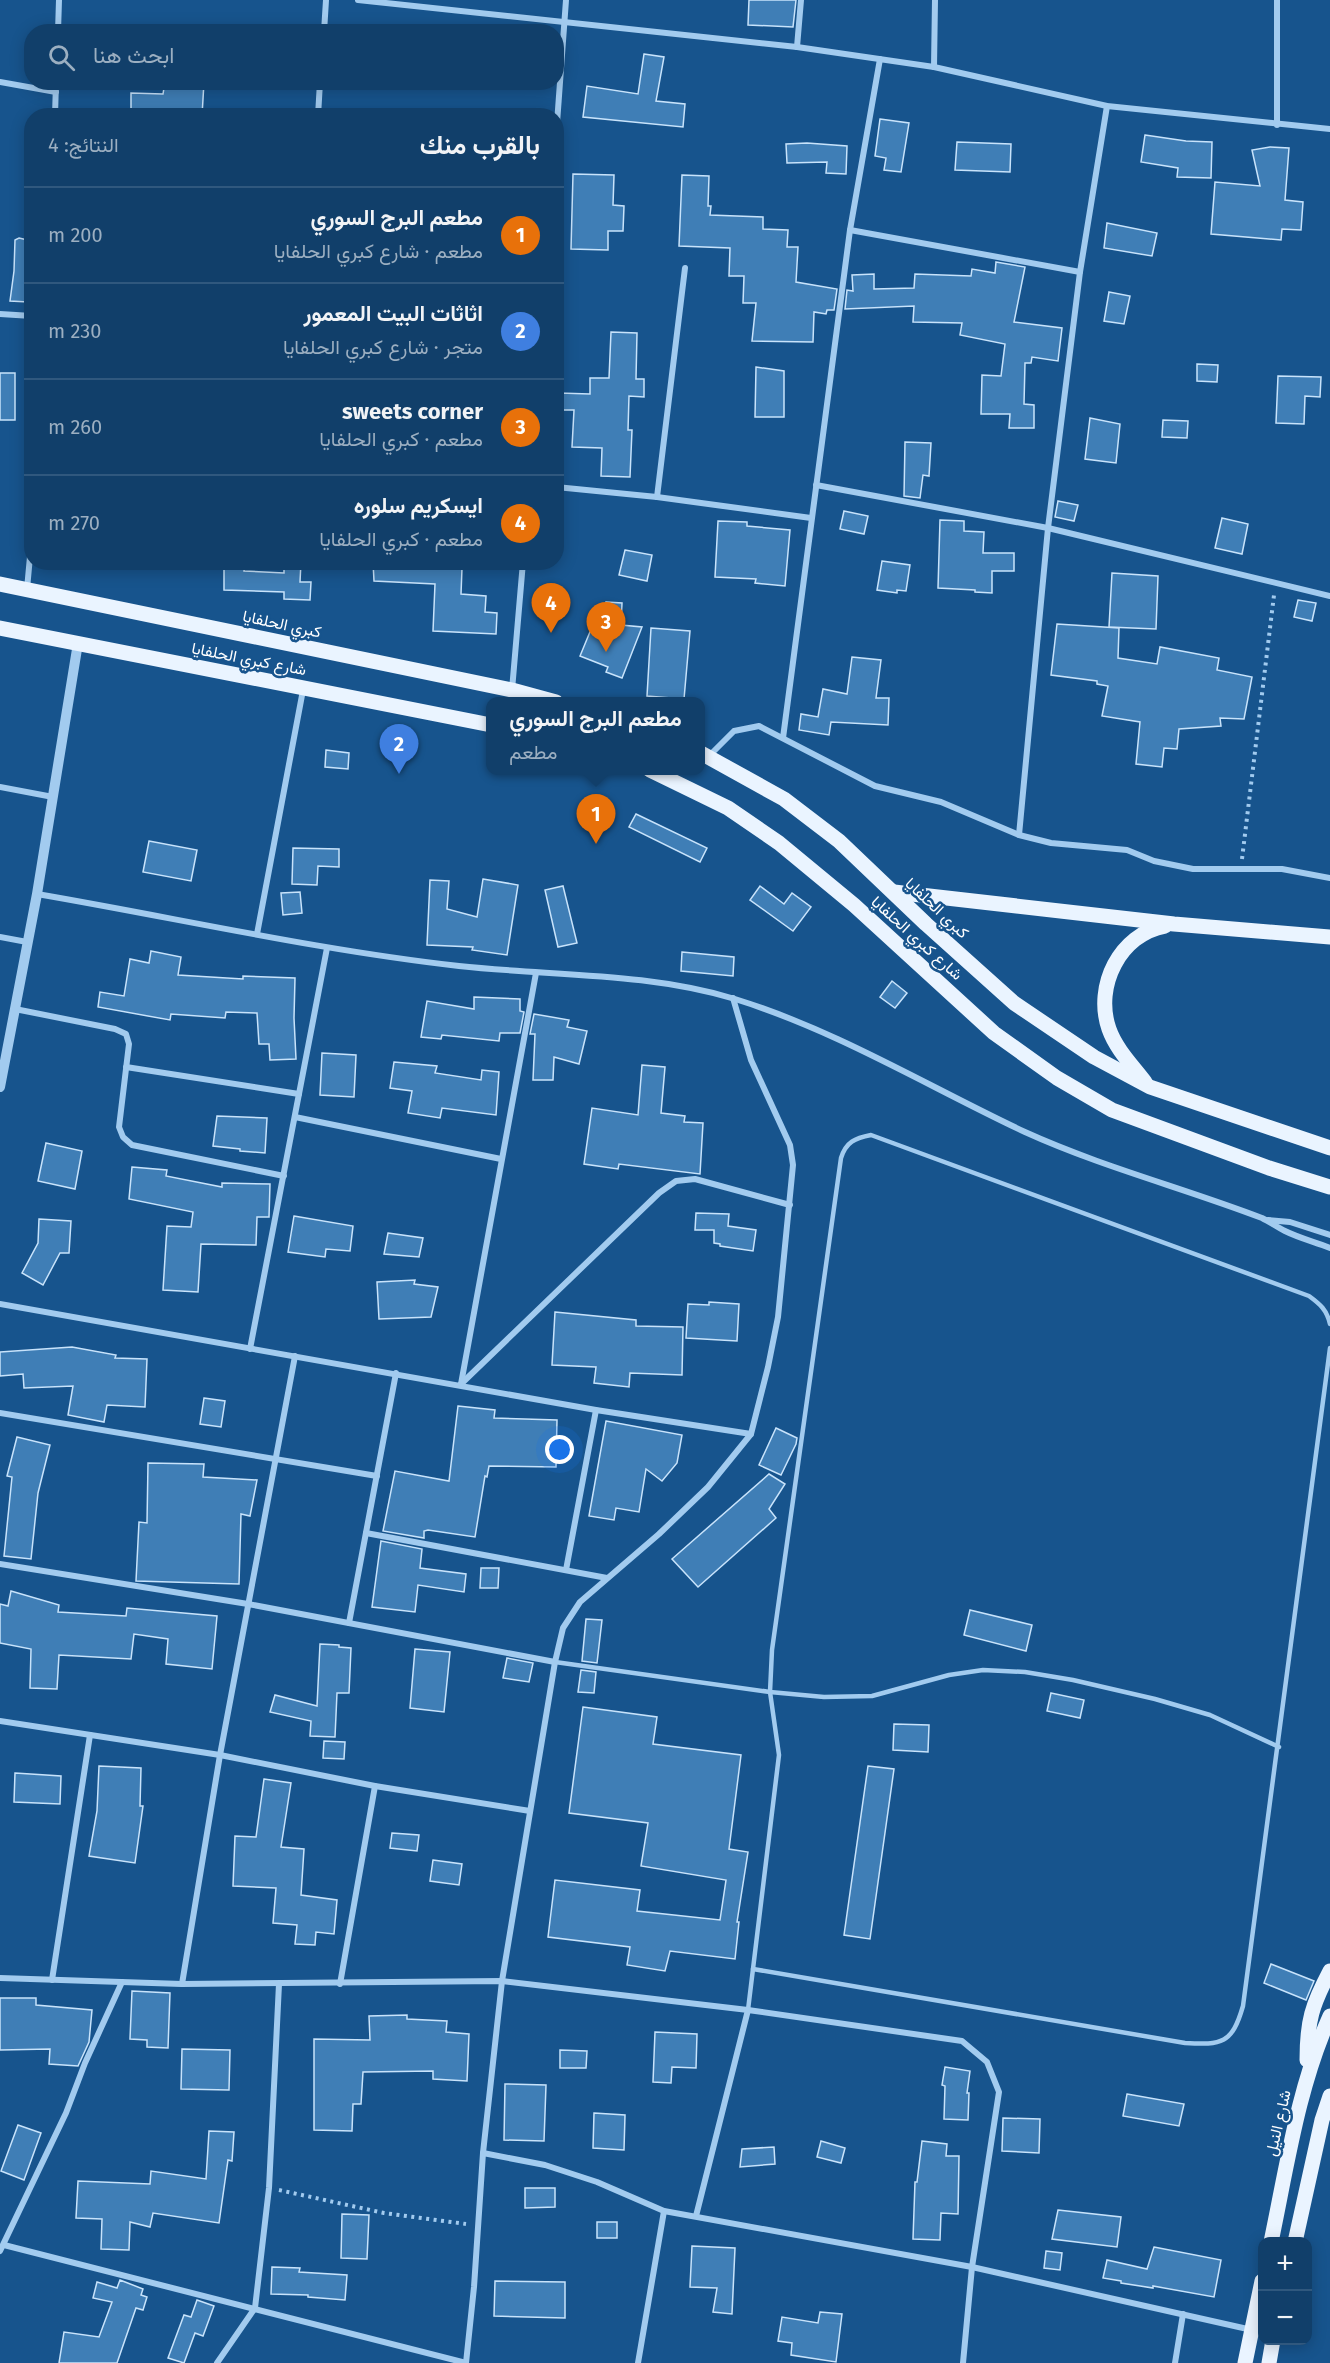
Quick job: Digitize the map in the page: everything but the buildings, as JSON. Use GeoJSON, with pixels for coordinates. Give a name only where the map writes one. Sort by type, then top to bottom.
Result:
{"type":"FeatureCollection","features":[{"type":"Feature","properties":{"kind":"main road","name":"كبري الحلفايا"},"geometry":{"type":"LineString","coordinates":[[0,584],[538,697]]}},
{"type":"Feature","properties":{"kind":"main road","name":"شارع كبري الحلفايا"},"geometry":{"type":"LineString","coordinates":[[0,628],[486,724]]}},
{"type":"Feature","properties":{"kind":"main road","name":"كبري الحلفايا"},"geometry":{"type":"LineString","coordinates":[[705,754],[784,799],[839,841],[926,924],[1014,1003],[1094,1057],[1150,1087],[1330,1148]]}},
{"type":"Feature","properties":{"kind":"main road","name":"شارع كبري الحلفايا"},"geometry":{"type":"LineString","coordinates":[[658,775],[728,808],[779,843],[854,905],[994,1033],[1057,1078],[1112,1110],[1161,1130],[1330,1187]]}},
{"type":"Feature","properties":{"kind":"main road"},"geometry":{"type":"LineString","coordinates":[[894,892],[1174,924],[1330,937]]}},
{"type":"Feature","properties":{"kind":"main road"},"geometry":{"type":"LineString","coordinates":[[1150,1087],[1119,1048],[1109,1028],[1105,1006],[1107,984],[1114,964],[1124,947],[1137,936],[1152,928],[1174,924]]}},
{"type":"Feature","properties":{"kind":"main road"},"geometry":{"type":"LineString","coordinates":[[1307,2078],[1307,2028],[1318,1994],[1330,1971]]}},
{"type":"Feature","properties":{"kind":"main road","name":"شارع النيل"},"geometry":{"type":"LineString","coordinates":[[1272,2237],[1307,2078],[1316,2047],[1330,2016]]}},
{"type":"Feature","properties":{"kind":"main road"},"geometry":{"type":"LineString","coordinates":[[1296,2237],[1322,2121],[1330,2096]]}},
{"type":"Feature","properties":{"kind":"main road"},"geometry":{"type":"LineString","coordinates":[[1245,2363],[1261,2291]]}},
{"type":"Feature","properties":{"kind":"main road"},"geometry":{"type":"LineString","coordinates":[[1269,2363],[1273,2345]]}},
{"type":"Feature","properties":{"kind":"street"},"geometry":{"type":"LineString","coordinates":[[58,24],[59,0]]}},
{"type":"Feature","properties":{"kind":"street"},"geometry":{"type":"LineString","coordinates":[[324,24],[326,0]]}},
{"type":"Feature","properties":{"kind":"street"},"geometry":{"type":"LineString","coordinates":[[358,0],[797,47],[934,66],[1107,106],[1330,129]]}},
{"type":"Feature","properties":{"kind":"street"},"geometry":{"type":"LineString","coordinates":[[564,22],[566,0]]}},
{"type":"Feature","properties":{"kind":"street"},"geometry":{"type":"LineString","coordinates":[[797,47],[801,0]]}},
{"type":"Feature","properties":{"kind":"street"},"geometry":{"type":"LineString","coordinates":[[934,66],[935,0]]}},
{"type":"Feature","properties":{"kind":"street"},"geometry":{"type":"LineString","coordinates":[[1277,0],[1277,124]]}},
{"type":"Feature","properties":{"kind":"street"},"geometry":{"type":"LineString","coordinates":[[783,738],[850,230],[880,59]]}},
{"type":"Feature","properties":{"kind":"street"},"geometry":{"type":"LineString","coordinates":[[0,82],[24,86]]}},
{"type":"Feature","properties":{"kind":"street"},"geometry":{"type":"LineString","coordinates":[[45,90],[56,92],[55,108]]}},
{"type":"Feature","properties":{"kind":"street"},"geometry":{"type":"LineString","coordinates":[[318,108],[320,90]]}},
{"type":"Feature","properties":{"kind":"street"},"geometry":{"type":"LineString","coordinates":[[558,108],[559,90]]}},
{"type":"Feature","properties":{"kind":"street"},"geometry":{"type":"LineString","coordinates":[[1019,836],[1048,528],[1080,272],[1107,106]]}},
{"type":"Feature","properties":{"kind":"street"},"geometry":{"type":"LineString","coordinates":[[850,230],[1080,272]]}},
{"type":"Feature","properties":{"kind":"street"},"geometry":{"type":"LineString","coordinates":[[657,497],[685,268]]}},
{"type":"Feature","properties":{"kind":"street"},"geometry":{"type":"LineString","coordinates":[[0,314],[24,316]]}},
{"type":"Feature","properties":{"kind":"street"},"geometry":{"type":"LineString","coordinates":[[816,485],[1048,528],[1330,596]]}},
{"type":"Feature","properties":{"kind":"street"},"geometry":{"type":"LineString","coordinates":[[564,488],[657,497],[811,518]]}},
{"type":"Feature","properties":{"kind":"street"},"geometry":{"type":"LineString","coordinates":[[27,590],[29,570]]}},
{"type":"Feature","properties":{"kind":"street"},"geometry":{"type":"LineString","coordinates":[[512,690],[522,570]]}},
{"type":"Feature","properties":{"kind":"street"},"geometry":{"type":"LineString","coordinates":[[0,1087],[37,894],[78,643]]}},
{"type":"Feature","properties":{"kind":"street"},"geometry":{"type":"LineString","coordinates":[[257,934],[303,688]]}},
{"type":"Feature","properties":{"kind":"street"},"geometry":{"type":"LineString","coordinates":[[705,754],[734,731],[759,726],[875,786],[941,802],[1019,836],[1051,843],[1127,850],[1154,861],[1192,868],[1282,869],[1330,878]]}},
{"type":"Feature","properties":{"kind":"street"},"geometry":{"type":"LineString","coordinates":[[0,787],[52,796]]}},
{"type":"Feature","properties":{"kind":"street"},"geometry":{"type":"LineString","coordinates":[[37,894],[327,948],[459,966],[635,980],[689,988],[733,999],[791,1018],[833,1036],[1027,1132],[1147,1180],[1264,1219],[1287,1232],[1330,1248]]}},
{"type":"Feature","properties":{"kind":"street"},"geometry":{"type":"LineString","coordinates":[[0,937],[27,942]]}},
{"type":"Feature","properties":{"kind":"street"},"geometry":{"type":"LineString","coordinates":[[250,1348],[327,948]]}},
{"type":"Feature","properties":{"kind":"street"},"geometry":{"type":"LineString","coordinates":[[461,1384],[536,973]]}},
{"type":"Feature","properties":{"kind":"street"},"geometry":{"type":"LineString","coordinates":[[122,1982],[85,2063],[66,2113],[2,2248],[255,2308],[466,2363],[479,2225],[483,2152],[502,1981],[555,1662],[563,1628],[580,1602],[659,1534],[708,1487],[751,1434],[778,1317],[793,1165],[790,1144],[751,1060],[733,999]]}},
{"type":"Feature","properties":{"kind":"street"},"geometry":{"type":"LineString","coordinates":[[15,1009],[115,1029],[126,1034],[129,1044],[119,1127],[123,1137],[132,1145],[284,1176]]}},
{"type":"Feature","properties":{"kind":"street"},"geometry":{"type":"LineString","coordinates":[[126,1067],[299,1094]]}},
{"type":"Feature","properties":{"kind":"street"},"geometry":{"type":"LineString","coordinates":[[295,1117],[501,1159]]}},
{"type":"Feature","properties":{"kind":"street"},"geometry":{"type":"LineString","coordinates":[[461,1384],[658,1193],[676,1181],[695,1179],[790,1205]]}},
{"type":"Feature","properties":{"kind":"street"},"geometry":{"type":"LineString","coordinates":[[1264,1219],[1290,1222],[1330,1235]]}},
{"type":"Feature","properties":{"kind":"street"},"geometry":{"type":"LineString","coordinates":[[0,1304],[461,1384],[596,1410],[751,1434]]}},
{"type":"Feature","properties":{"kind":"street"},"geometry":{"type":"LineString","coordinates":[[182,1984],[220,1755],[295,1356]]}},
{"type":"Feature","properties":{"kind":"street"},"geometry":{"type":"LineString","coordinates":[[349,1623],[396,1373]]}},
{"type":"Feature","properties":{"kind":"street"},"geometry":{"type":"LineString","coordinates":[[566,1570],[596,1410]]}},
{"type":"Feature","properties":{"kind":"street"},"geometry":{"type":"LineString","coordinates":[[0,1413],[377,1476]]}},
{"type":"Feature","properties":{"kind":"street"},"geometry":{"type":"LineString","coordinates":[[366,1533],[607,1578]]}},
{"type":"Feature","properties":{"kind":"street"},"geometry":{"type":"LineString","coordinates":[[0,1564],[248,1604],[555,1662]]}},
{"type":"Feature","properties":{"kind":"street"},"geometry":{"type":"LineString","coordinates":[[0,1721],[220,1755],[375,1786],[530,1811]]}},
{"type":"Feature","properties":{"kind":"street"},"geometry":{"type":"LineString","coordinates":[[52,1980],[90,1735]]}},
{"type":"Feature","properties":{"kind":"street"},"geometry":{"type":"LineString","coordinates":[[340,1984],[375,1786]]}},
{"type":"Feature","properties":{"kind":"street"},"geometry":{"type":"LineString","coordinates":[[0,1978],[182,1984],[502,1981],[748,2010],[962,2041],[987,2062],[999,2092],[972,2267],[963,2363]]}},
{"type":"Feature","properties":{"kind":"street"},"geometry":{"type":"LineString","coordinates":[[217,2363],[255,2308],[269,2188],[279,1984]]}},
{"type":"Feature","properties":{"kind":"street"},"geometry":{"type":"LineString","coordinates":[[696,2216],[748,2010]]}},
{"type":"Feature","properties":{"kind":"street"},"geometry":{"type":"LineString","coordinates":[[483,2152],[545,2165],[597,2182],[664,2211],[972,2267],[1252,2330]]}},
{"type":"Feature","properties":{"kind":"street"},"geometry":{"type":"LineString","coordinates":[[638,2363],[664,2211]]}},
{"type":"Feature","properties":{"kind":"street"},"geometry":{"type":"LineString","coordinates":[[1175,2363],[1183,2314]]}},
{"type":"Feature","properties":{"kind":"lane"},"geometry":{"type":"LineString","coordinates":[[748,2010],[779,1755],[770,1692],[774,1639],[841,1158],[849,1142],[871,1135],[1309,1296],[1322,1305],[1330,1324]]}},
{"type":"Feature","properties":{"kind":"lane"},"geometry":{"type":"LineString","coordinates":[[753,1969],[1185,2043],[1212,2044],[1226,2038],[1237,2027],[1243,2006],[1279,1747],[1330,1348]]}},
{"type":"Feature","properties":{"kind":"lane"},"geometry":{"type":"LineString","coordinates":[[555,1662],[770,1692],[824,1697],[872,1696],[949,1675],[983,1670],[1025,1672],[1155,1698],[1210,1714],[1279,1747]]}},
{"type":"Feature","properties":{"kind":"path"},"geometry":{"type":"LineString","coordinates":[[1241,869],[1276,582]]}},
{"type":"Feature","properties":{"kind":"path"},"geometry":{"type":"LineString","coordinates":[[269,2188],[384,2213],[479,2225]]}},
{"type":"Feature","properties":{"kind":"place","name":"ايسكريم سلوره"},"geometry":{"type":"Point","coordinates":[551,633]}},
{"type":"Feature","properties":{"kind":"place","name":"sweets corner"},"geometry":{"type":"Point","coordinates":[606,652]}},
{"type":"Feature","properties":{"kind":"place","name":"اثاثات البيت المعمور"},"geometry":{"type":"Point","coordinates":[399,774]}},
{"type":"Feature","properties":{"kind":"place","name":"مطعم البرج السوري"},"geometry":{"type":"Point","coordinates":[596,844]}}]}
